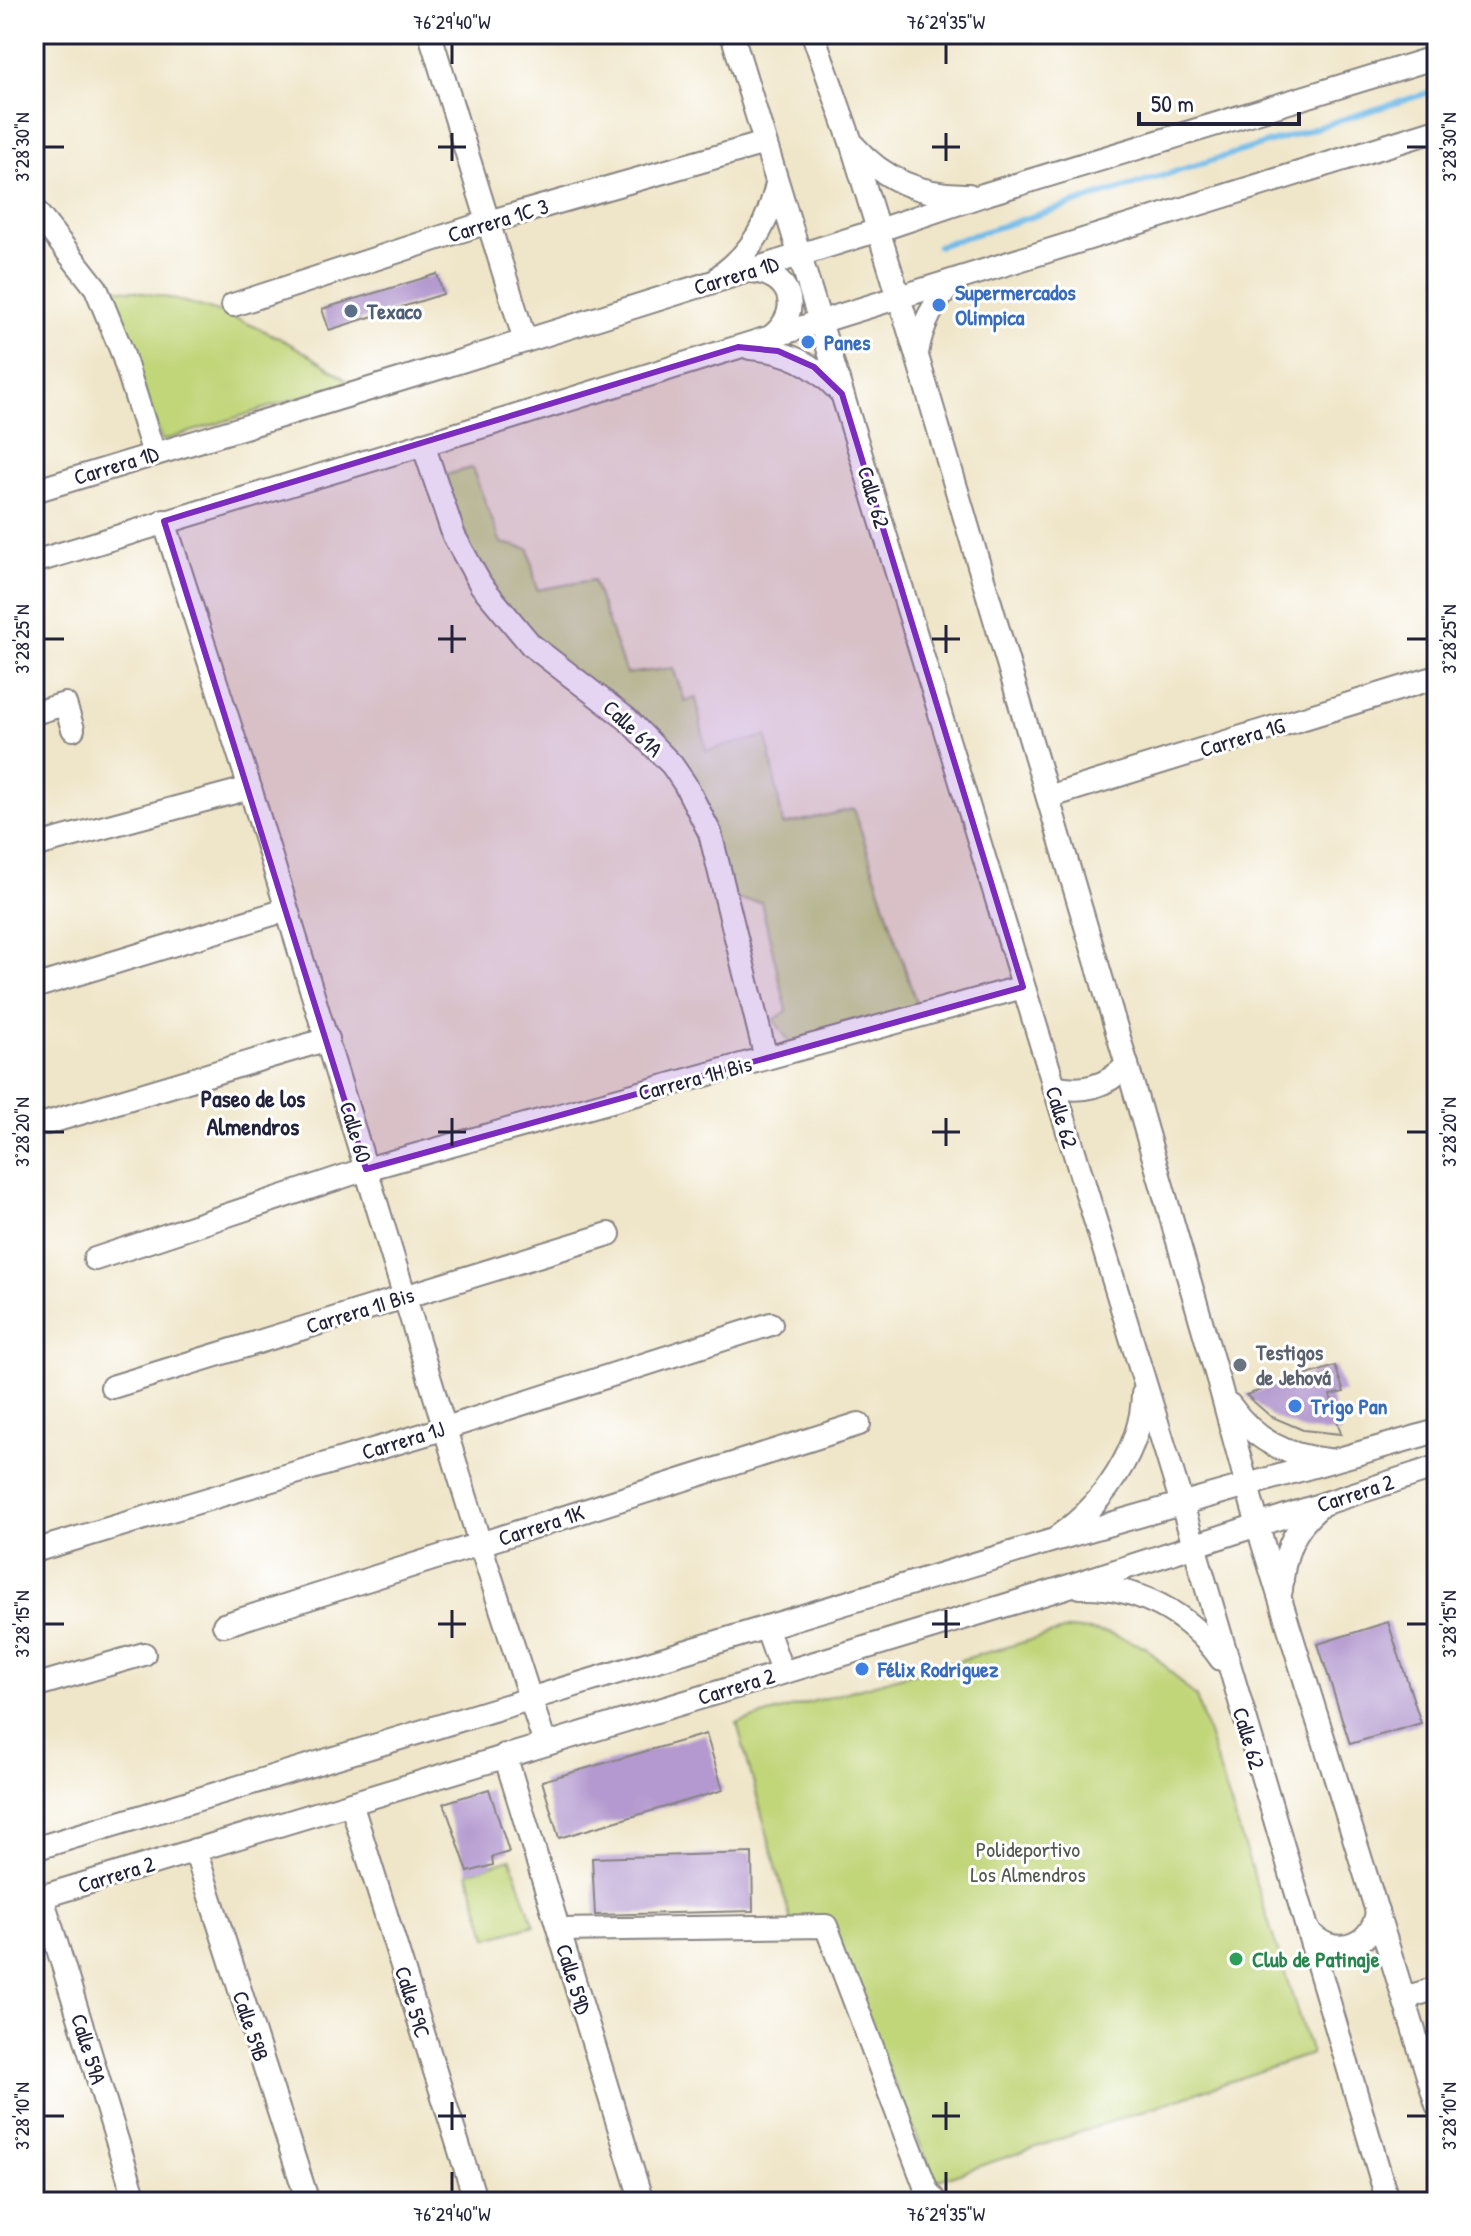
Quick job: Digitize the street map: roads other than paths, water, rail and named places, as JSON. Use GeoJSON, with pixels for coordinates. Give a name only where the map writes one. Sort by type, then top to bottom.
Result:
{"type":"FeatureCollection","features":[{"type":"Feature","properties":{"kind":"street"},"geometry":{"type":"LineString","coordinates":[[430,34],[525,341]]}},
{"type":"Feature","properties":{"kind":"street","name":"Calle 62"},"geometry":{"type":"LineString","coordinates":[[732,34],[1182,1505],[1388,2202]]}},
{"type":"Feature","properties":{"kind":"street"},"geometry":{"type":"LineString","coordinates":[[813,34],[851,142],[917,356],[1127,1065],[1258,1525],[1437,2105]]}},
{"type":"Feature","properties":{"kind":"street","name":"Carrera 1D"},"geometry":{"type":"LineString","coordinates":[[34,491],[1437,57]]}},
{"type":"Feature","properties":{"kind":"street"},"geometry":{"type":"LineString","coordinates":[[34,562],[1437,130]]}},
{"type":"Feature","properties":{"kind":"street"},"geometry":{"type":"LineString","coordinates":[[851,142],[882,172],[900,182],[930,192],[983,195]]}},
{"type":"Feature","properties":{"kind":"street","name":"Carrera 1C 3"},"geometry":{"type":"LineString","coordinates":[[233,305],[488,222],[765,143]]}},
{"type":"Feature","properties":{"kind":"street"},"geometry":{"type":"LineString","coordinates":[[710,283],[743,257],[756,240],[771,211],[777,182]]}},
{"type":"Feature","properties":{"kind":"street"},"geometry":{"type":"LineString","coordinates":[[34,209],[96,288],[122,352],[154,454]]}},
{"type":"Feature","properties":{"kind":"street"},"geometry":{"type":"LineString","coordinates":[[750,271],[764,271],[777,278],[786,288],[790,302],[789,316],[782,328],[771,337]]}},
{"type":"Feature","properties":{"kind":"street"},"geometry":{"type":"LineString","coordinates":[[917,356],[929,314],[957,279]]}},
{"type":"Feature","properties":{"kind":"street"},"geometry":{"type":"LineString","coordinates":[[738,347],[778,351],[797,357],[814,367],[842,394]]}},
{"type":"Feature","properties":{"kind":"street","name":"Calle 61A"},"geometry":{"type":"LineString","coordinates":[[423,444],[454,536],[481,585],[531,645],[627,719],[672,765],[693,797],[710,833],[766,1058]]}},
{"type":"Feature","properties":{"kind":"street","name":"Calle 60"},"geometry":{"type":"LineString","coordinates":[[164,521],[250,788],[480,1544],[545,1744]]}},
{"type":"Feature","properties":{"kind":"street","name":"Carrera 1G"},"geometry":{"type":"LineString","coordinates":[[1048,797],[1437,677]]}},
{"type":"Feature","properties":{"kind":"street"},"geometry":{"type":"LineString","coordinates":[[34,713],[65,704],[73,729]]}},
{"type":"Feature","properties":{"kind":"street"},"geometry":{"type":"LineString","coordinates":[[34,846],[250,788]]}},
{"type":"Feature","properties":{"kind":"street"},"geometry":{"type":"LineString","coordinates":[[34,987],[286,910]]}},
{"type":"Feature","properties":{"kind":"street","name":"Carrera 1H Bis"},"geometry":{"type":"LineString","coordinates":[[95,1259],[366,1169],[1023,987]]}},
{"type":"Feature","properties":{"kind":"street"},"geometry":{"type":"LineString","coordinates":[[47,1123],[328,1039]]}},
{"type":"Feature","properties":{"kind":"street"},"geometry":{"type":"LineString","coordinates":[[1053,1086],[1080,1090],[1093,1087],[1117,1075],[1127,1065]]}},
{"type":"Feature","properties":{"kind":"street","name":"Carrera 1I Bis"},"geometry":{"type":"LineString","coordinates":[[112,1387],[609,1234]]}},
{"type":"Feature","properties":{"kind":"street","name":"Carrera 1J"},"geometry":{"type":"LineString","coordinates":[[34,1551],[446,1428],[771,1324]]}},
{"type":"Feature","properties":{"kind":"street"},"geometry":{"type":"LineString","coordinates":[[1219,1383],[1240,1420],[1274,1447],[1294,1455],[1337,1460]]}},
{"type":"Feature","properties":{"kind":"street"},"geometry":{"type":"LineString","coordinates":[[1054,1540],[1090,1509],[1118,1471],[1137,1429],[1143,1407],[1144,1384]]}},
{"type":"Feature","properties":{"kind":"street","name":"Carrera 1K"},"geometry":{"type":"LineString","coordinates":[[224,1625],[859,1424]]}},
{"type":"Feature","properties":{"kind":"street","name":"Carrera 2"},"geometry":{"type":"LineString","coordinates":[[34,1849],[1054,1540],[1437,1431]]}},
{"type":"Feature","properties":{"kind":"street","name":"Carrera 2"},"geometry":{"type":"LineString","coordinates":[[38,1898],[1063,1588],[1437,1467]]}},
{"type":"Feature","properties":{"kind":"street"},"geometry":{"type":"LineString","coordinates":[[1282,1603],[1282,1565],[1290,1540],[1305,1519],[1325,1502]]}},
{"type":"Feature","properties":{"kind":"street"},"geometry":{"type":"LineString","coordinates":[[1063,1588],[1090,1586],[1145,1597],[1170,1610],[1203,1636],[1229,1669]]}},
{"type":"Feature","properties":{"kind":"street"},"geometry":{"type":"LineString","coordinates":[[766,1627],[782,1672]]}},
{"type":"Feature","properties":{"kind":"street"},"geometry":{"type":"LineString","coordinates":[[34,1686],[144,1654]]}},
{"type":"Feature","properties":{"kind":"street","name":"Calle 59D"},"geometry":{"type":"LineString","coordinates":[[505,1755],[642,2202]]}},
{"type":"Feature","properties":{"kind":"street","name":"Calle 59C"},"geometry":{"type":"LineString","coordinates":[[351,1803],[476,2202]]}},
{"type":"Feature","properties":{"kind":"street","name":"Calle 59B"},"geometry":{"type":"LineString","coordinates":[[195,1850],[308,2202]]}},
{"type":"Feature","properties":{"kind":"street","name":"Calle 59A"},"geometry":{"type":"LineString","coordinates":[[38,1898],[136,2202]]}},
{"type":"Feature","properties":{"kind":"street"},"geometry":{"type":"LineString","coordinates":[[1307,1927],[1312,1936],[1329,1946],[1349,1947],[1366,1937],[1376,1920],[1377,1911]]}},
{"type":"Feature","properties":{"kind":"street"},"geometry":{"type":"LineString","coordinates":[[559,1930],[826,1926],[927,2191],[936,2202]]}},
{"type":"Feature","properties":{"kind":"street"},"geometry":{"type":"LineString","coordinates":[[1405,1998],[1437,1988]]}},
{"type":"Feature","properties":{"kind":"waterway"},"geometry":{"type":"LineString","coordinates":[[938,246],[1437,90]]}},
{"type":"Feature","properties":{"kind":"place","name":"Supermercados Olimpica"},"geometry":{"type":"Point","coordinates":[939,305]}},
{"type":"Feature","properties":{"kind":"place","name":"Texaco"},"geometry":{"type":"Point","coordinates":[351,311]}},
{"type":"Feature","properties":{"kind":"place","name":"Panes"},"geometry":{"type":"Point","coordinates":[808,342]}},
{"type":"Feature","properties":{"kind":"place","name":"Testigos de Jehová"},"geometry":{"type":"Point","coordinates":[1240,1365]}},
{"type":"Feature","properties":{"kind":"place","name":"Trigo Pan"},"geometry":{"type":"Point","coordinates":[1295,1406]}},
{"type":"Feature","properties":{"kind":"place","name":"Félix Rodriguez"},"geometry":{"type":"Point","coordinates":[862,1669]}},
{"type":"Feature","properties":{"kind":"place","name":"Club de Patinaje"},"geometry":{"type":"Point","coordinates":[1236,1959]}},
{"type":"Feature","properties":{"kind":"district","name":"Paseo de los Almendros"},"geometry":{"type":"Point","coordinates":[253,1112]}},
{"type":"Feature","properties":{"kind":"park label","name":"Polideportivo Los Almendros"},"geometry":{"type":"Point","coordinates":[1028,1862]}}]}
